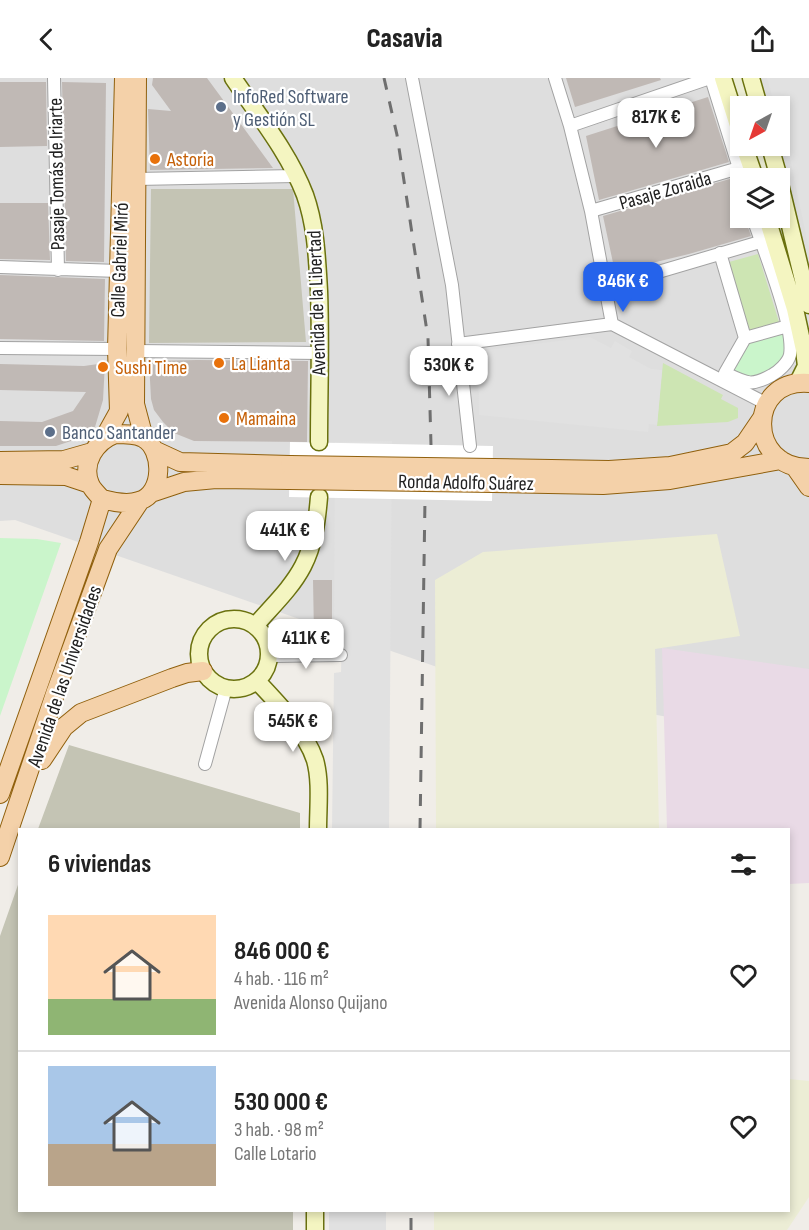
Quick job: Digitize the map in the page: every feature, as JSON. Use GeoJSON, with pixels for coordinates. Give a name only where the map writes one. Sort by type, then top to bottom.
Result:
{"type":"FeatureCollection","features":[{"type":"Feature","properties":{"kind":"main road","name":"Calle Gabriel Miró"},"geometry":{"type":"LineString","coordinates":[[104,438],[119,411],[117,349],[124,78]]}},
{"type":"Feature","properties":{"kind":"main road","name":"Calle Gabriel Miró"},"geometry":{"type":"LineString","coordinates":[[137,78],[135,404],[149,444]]}},
{"type":"Feature","properties":{"kind":"main road","name":"Avenida de la Libertad"},"geometry":{"type":"LineString","coordinates":[[233,78],[280,147],[305,195],[312,221],[317,248],[320,353],[319,442]]}},
{"type":"Feature","properties":{"kind":"main road"},"geometry":{"type":"LineString","coordinates":[[723,78],[730,100]]}},
{"type":"Feature","properties":{"kind":"main road"},"geometry":{"type":"LineString","coordinates":[[751,78],[756,96]]}},
{"type":"Feature","properties":{"kind":"main road"},"geometry":{"type":"LineString","coordinates":[[790,226],[809,305]]}},
{"type":"Feature","properties":{"kind":"main road"},"geometry":{"type":"LineString","coordinates":[[770,228],[795,309],[804,350],[806,366],[804,383]]}},
{"type":"Feature","properties":{"kind":"main road","name":"Ronda Adolfo Suárez"},"geometry":{"type":"LineString","coordinates":[[149,444],[180,462],[290,472],[493,475],[669,466],[732,453],[745,443],[778,391],[785,386],[804,383]]}},
{"type":"Feature","properties":{"kind":"main road"},"geometry":{"type":"LineString","coordinates":[[764,411],[764,437],[769,449],[795,465],[809,487]]}},
{"type":"Feature","properties":{"kind":"main road"},"geometry":{"type":"LineString","coordinates":[[126,434],[149,444],[159,465],[156,483],[146,497],[117,503],[102,500],[90,484],[88,471],[92,453],[104,438],[126,434]]}},
{"type":"Feature","properties":{"kind":"main road"},"geometry":{"type":"LineString","coordinates":[[0,461],[64,460],[92,453]]}},
{"type":"Feature","properties":{"kind":"main road","name":"Ronda Adolfo Suárez"},"geometry":{"type":"LineString","coordinates":[[493,475],[603,485],[795,465]]}},
{"type":"Feature","properties":{"kind":"main road","name":"Ronda Adolfo Suárez"},"geometry":{"type":"LineString","coordinates":[[146,497],[183,482],[290,472]]}},
{"type":"Feature","properties":{"kind":"main road"},"geometry":{"type":"LineString","coordinates":[[0,475],[66,476],[90,484]]}},
{"type":"Feature","properties":{"kind":"main road","name":"Avenida de las Universidades"},"geometry":{"type":"LineString","coordinates":[[0,857],[56,691],[108,549],[146,497]]}},
{"type":"Feature","properties":{"kind":"main road"},"geometry":{"type":"LineString","coordinates":[[255,626],[291,584],[302,567],[314,535],[319,497]]}},
{"type":"Feature","properties":{"kind":"main road","name":"Avenida de las Universidades"},"geometry":{"type":"LineString","coordinates":[[0,794],[102,500]]}},
{"type":"Feature","properties":{"kind":"main road"},"geometry":{"type":"LineString","coordinates":[[231,619],[244,620],[263,634],[268,644],[269,656],[268,665],[256,681],[247,687],[236,689],[226,688],[209,679],[199,661],[199,650],[201,640],[207,630],[218,622],[231,619]]}},
{"type":"Feature","properties":{"kind":"main road"},"geometry":{"type":"LineString","coordinates":[[27,781],[63,727],[81,713],[172,678],[203,671]]}},
{"type":"Feature","properties":{"kind":"main road"},"geometry":{"type":"LineString","coordinates":[[256,681],[288,716],[315,759],[318,778],[318,828]]}},
{"type":"Feature","properties":{"kind":"main road"},"geometry":{"type":"LineString","coordinates":[[315,1212],[315,1230]]}},
{"type":"Feature","properties":{"kind":"street","name":"Pasaje Tomás de Iriarte"},"geometry":{"type":"LineString","coordinates":[[54,78],[58,270]]}},
{"type":"Feature","properties":{"kind":"street"},"geometry":{"type":"LineString","coordinates":[[412,78],[452,285],[470,446]]}},
{"type":"Feature","properties":{"kind":"street"},"geometry":{"type":"LineString","coordinates":[[555,78],[570,126],[591,211],[612,324]]}},
{"type":"Feature","properties":{"kind":"street"},"geometry":{"type":"LineString","coordinates":[[570,126],[710,78],[738,168]]}},
{"type":"Feature","properties":{"kind":"street","name":"Pasaje Zoraida"},"geometry":{"type":"LineString","coordinates":[[591,211],[705,178],[730,174]]}},
{"type":"Feature","properties":{"kind":"street"},"geometry":{"type":"LineString","coordinates":[[136,179],[296,176]]}},
{"type":"Feature","properties":{"kind":"street"},"geometry":{"type":"LineString","coordinates":[[756,228],[788,326],[790,357],[778,372],[758,384],[747,383],[725,374],[745,338],[788,326]]}},
{"type":"Feature","properties":{"kind":"street"},"geometry":{"type":"LineString","coordinates":[[604,288],[760,242]]}},
{"type":"Feature","properties":{"kind":"street"},"geometry":{"type":"LineString","coordinates":[[720,253],[745,338]]}},
{"type":"Feature","properties":{"kind":"street"},"geometry":{"type":"LineString","coordinates":[[0,267],[119,271]]}},
{"type":"Feature","properties":{"kind":"street"},"geometry":{"type":"LineString","coordinates":[[458,344],[612,324],[764,411]]}},
{"type":"Feature","properties":{"kind":"street"},"geometry":{"type":"LineString","coordinates":[[0,348],[117,349]]}},
{"type":"Feature","properties":{"kind":"street"},"geometry":{"type":"LineString","coordinates":[[135,351],[320,353]]}},
{"type":"Feature","properties":{"kind":"street"},"geometry":{"type":"LineString","coordinates":[[269,656],[341,655]]}},
{"type":"Feature","properties":{"kind":"street"},"geometry":{"type":"LineString","coordinates":[[205,764],[226,688]]}},
{"type":"Feature","properties":{"kind":"shaded area"},"geometry":{"type":"Polygon","coordinates":[[[0,78],[809,78],[809,743],[483,683],[15,520],[0,521],[0,78]]]}},
{"type":"Feature","properties":{"kind":"shaded area"},"geometry":{"type":"Polygon","coordinates":[[[729,78],[745,78],[750,96],[735,96],[729,78]]]}},
{"type":"Feature","properties":{"kind":"shaded area"},"geometry":{"type":"Polygon","coordinates":[[[767,78],[809,78],[809,249],[789,156],[790,96],[772,96],[767,78]]]}},
{"type":"Feature","properties":{"kind":"shaded area"},"geometry":{"type":"Polygon","coordinates":[[[753,156],[766,156],[770,168],[757,168],[753,156]]]}},
{"type":"Feature","properties":{"kind":"shaded area"},"geometry":{"type":"Polygon","coordinates":[[[151,189],[293,189],[306,342],[149,343],[151,189]]]}},
{"type":"Feature","properties":{"kind":"shaded area"},"geometry":{"type":"Polygon","coordinates":[[[590,337],[611,348],[615,341],[632,351],[629,357],[651,369],[662,370],[657,425],[649,424],[648,432],[479,415],[478,351],[590,337]]]}},
{"type":"Feature","properties":{"kind":"shaded area"},"geometry":{"type":"Polygon","coordinates":[[[392,441],[389,828],[332,828],[334,673],[341,672],[342,637],[334,637],[335,442],[392,441]]]}},
{"type":"Feature","properties":{"kind":"shaded area"},"geometry":{"type":"Polygon","coordinates":[[[717,534],[740,636],[655,649],[659,828],[436,828],[435,580],[483,552],[717,534]]]}},
{"type":"Feature","properties":{"kind":"shaded area"},"geometry":{"type":"Polygon","coordinates":[[[662,648],[809,669],[809,883],[790,884],[790,828],[667,828],[662,648]]]}},
{"type":"Feature","properties":{"kind":"shaded area"},"geometry":{"type":"Polygon","coordinates":[[[69,745],[300,813],[300,828],[38,828],[69,745]]]}},
{"type":"Feature","properties":{"kind":"shaded area"},"geometry":{"type":"Polygon","coordinates":[[[18,885],[18,1212],[293,1212],[293,1230],[0,1230],[0,936],[18,885]]]}},
{"type":"Feature","properties":{"kind":"shaded area"},"geometry":{"type":"Polygon","coordinates":[[[790,1079],[809,1081],[809,1197],[787,1230],[434,1230],[434,1212],[790,1212],[790,1079]]]}},
{"type":"Feature","properties":{"kind":"shaded area"},"geometry":{"type":"Polygon","coordinates":[[[329,1212],[386,1212],[386,1230],[329,1230],[329,1212]]]}},
{"type":"Feature","properties":{"kind":"green space"},"geometry":{"type":"Polygon","coordinates":[[[758,254],[779,322],[749,331],[729,262],[758,254]]]}},
{"type":"Feature","properties":{"kind":"green space"},"geometry":{"type":"Polygon","coordinates":[[[788,326],[790,357],[758,384],[725,373],[745,338],[788,326]]]}},
{"type":"Feature","properties":{"kind":"green space"},"geometry":{"type":"Polygon","coordinates":[[[663,363],[723,395],[721,399],[738,408],[738,418],[728,422],[657,426],[663,363]]]}},
{"type":"Feature","properties":{"kind":"green space"},"geometry":{"type":"Polygon","coordinates":[[[0,538],[37,539],[61,543],[0,716],[0,538]]]}},
{"type":"Feature","properties":{"kind":"pier"},"geometry":{"type":"Polygon","coordinates":[[[290,442],[493,446],[492,501],[289,497],[290,442]]]}},
{"type":"Feature","properties":{"kind":"building"},"geometry":{"type":"Polygon","coordinates":[[[153,78],[207,78],[273,168],[150,170],[148,109],[171,111],[152,85],[153,78]]]}},
{"type":"Feature","properties":{"kind":"building"},"geometry":{"type":"Polygon","coordinates":[[[566,78],[660,78],[661,80],[575,107],[566,78]]]}},
{"type":"Feature","properties":{"kind":"building"},"geometry":{"type":"Polygon","coordinates":[[[0,82],[46,82],[47,146],[0,147],[0,82]]]}},
{"type":"Feature","properties":{"kind":"building"},"geometry":{"type":"Polygon","coordinates":[[[62,82],[106,83],[104,262],[66,261],[62,82]]]}},
{"type":"Feature","properties":{"kind":"building"},"geometry":{"type":"Polygon","coordinates":[[[708,97],[729,162],[599,200],[586,136],[708,97]]]}},
{"type":"Feature","properties":{"kind":"building"},"geometry":{"type":"Polygon","coordinates":[[[730,179],[730,228],[748,228],[751,236],[615,272],[603,216],[730,179]]]}},
{"type":"Feature","properties":{"kind":"building"},"geometry":{"type":"Polygon","coordinates":[[[0,203],[48,203],[50,260],[0,259],[0,203]]]}},
{"type":"Feature","properties":{"kind":"building"},"geometry":{"type":"Polygon","coordinates":[[[0,275],[105,279],[104,341],[0,339],[0,275]]]}},
{"type":"Feature","properties":{"kind":"building"},"geometry":{"type":"Polygon","coordinates":[[[149,361],[308,361],[307,442],[194,441],[174,433],[154,410],[151,399],[149,361]]]}},
{"type":"Feature","properties":{"kind":"building"},"geometry":{"type":"Polygon","coordinates":[[[105,363],[103,400],[95,427],[74,440],[56,446],[0,446],[0,421],[42,422],[73,411],[86,392],[0,390],[0,364],[84,366],[105,363]]]}},
{"type":"Feature","properties":{"kind":"building"},"geometry":{"type":"Polygon","coordinates":[[[313,580],[332,580],[332,635],[314,635],[313,580]]]}},
{"type":"Feature","properties":{"kind":"railway"},"geometry":{"type":"LineString","coordinates":[[384,78],[397,135],[428,338],[431,445]]}},
{"type":"Feature","properties":{"kind":"railway"},"geometry":{"type":"LineString","coordinates":[[420,828],[425,499]]}},
{"type":"Feature","properties":{"kind":"railway"},"geometry":{"type":"LineString","coordinates":[[411,1212],[411,1230]]}},
{"type":"Feature","properties":{"kind":"place","name":"InfoRed Software y Gestión SL"},"geometry":{"type":"Point","coordinates":[221,107]}},
{"type":"Feature","properties":{"kind":"place","name":"Astoria"},"geometry":{"type":"Point","coordinates":[155,159]}},
{"type":"Feature","properties":{"kind":"place","name":"La Lianta"},"geometry":{"type":"Point","coordinates":[219,363]}},
{"type":"Feature","properties":{"kind":"place","name":"Sushi Time"},"geometry":{"type":"Point","coordinates":[103,367]}},
{"type":"Feature","properties":{"kind":"place","name":"Mamaina"},"geometry":{"type":"Point","coordinates":[224,418]}},
{"type":"Feature","properties":{"kind":"place","name":"Banco Santander"},"geometry":{"type":"Point","coordinates":[50,432]}}]}
